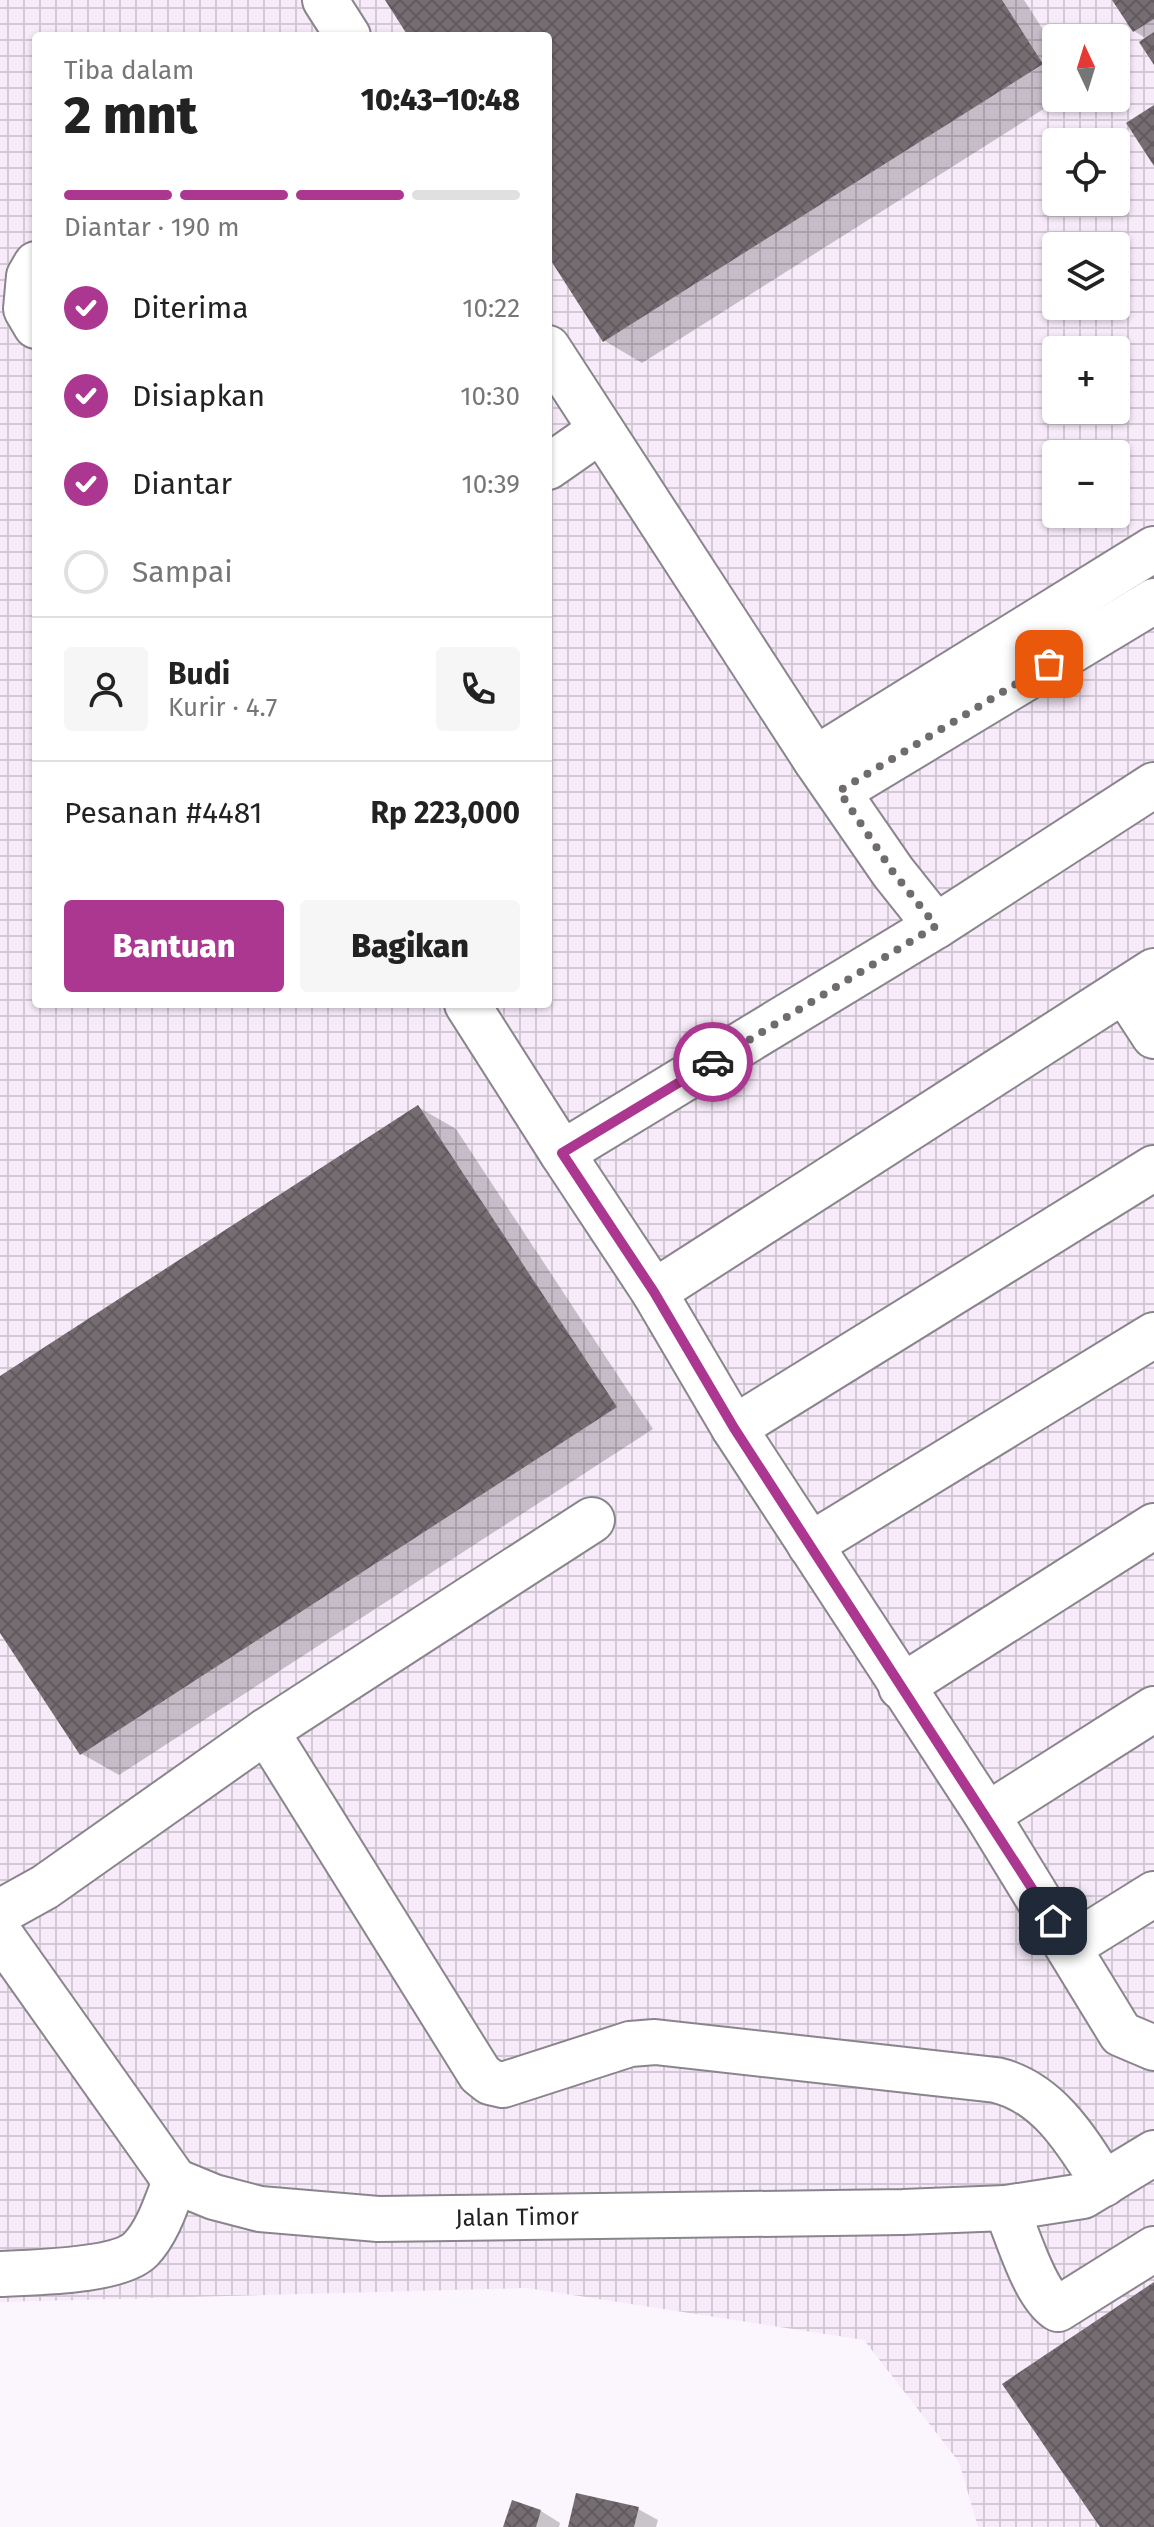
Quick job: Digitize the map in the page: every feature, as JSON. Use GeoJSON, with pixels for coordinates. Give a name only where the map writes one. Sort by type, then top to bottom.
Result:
{"type":"FeatureCollection","features":[{"type":"Feature","properties":{"kind":"street"},"geometry":{"type":"LineString","coordinates":[[325,0],[345,32]]}},
{"type":"Feature","properties":{"kind":"street"},"geometry":{"type":"LineString","coordinates":[[32,271],[26,309],[32,319]]}},
{"type":"Feature","properties":{"kind":"street"},"geometry":{"type":"LineString","coordinates":[[552,354],[827,775],[893,872],[936,926]]}},
{"type":"Feature","properties":{"kind":"street"},"geometry":{"type":"LineString","coordinates":[[552,464],[601,430]]}},
{"type":"Feature","properties":{"kind":"street"},"geometry":{"type":"LineString","coordinates":[[827,775],[1154,549]]}},
{"type":"Feature","properties":{"kind":"street"},"geometry":{"type":"LineString","coordinates":[[827,775],[1154,601]]}},
{"type":"Feature","properties":{"kind":"street"},"geometry":{"type":"LineString","coordinates":[[562,1153],[936,926],[1154,785]]}},
{"type":"Feature","properties":{"kind":"street"},"geometry":{"type":"LineString","coordinates":[[654,1292],[1139,980],[1154,1036]]}},
{"type":"Feature","properties":{"kind":"street"},"geometry":{"type":"LineString","coordinates":[[470,1008],[654,1292],[734,1428],[987,1815],[1121,2034],[1154,2048]]}},
{"type":"Feature","properties":{"kind":"street"},"geometry":{"type":"LineString","coordinates":[[734,1428],[1154,1168]]}},
{"type":"Feature","properties":{"kind":"street"},"geometry":{"type":"LineString","coordinates":[[810,1545],[1154,1335]]}},
{"type":"Feature","properties":{"kind":"street"},"geometry":{"type":"LineString","coordinates":[[0,1912],[45,1887],[266,1731],[592,1520]]}},
{"type":"Feature","properties":{"kind":"street"},"geometry":{"type":"LineString","coordinates":[[901,1687],[1154,1526]]}},
{"type":"Feature","properties":{"kind":"street"},"geometry":{"type":"LineString","coordinates":[[987,1815],[1154,1709]]}},
{"type":"Feature","properties":{"kind":"street"},"geometry":{"type":"LineString","coordinates":[[266,1731],[480,2074],[490,2082],[503,2085],[630,2044],[655,2042],[996,2080],[1032,2094],[1074,2137],[1104,2184]]}},
{"type":"Feature","properties":{"kind":"street"},"geometry":{"type":"LineString","coordinates":[[1069,1947],[1154,1894]]}},
{"type":"Feature","properties":{"kind":"street"},"geometry":{"type":"LineString","coordinates":[[0,1934],[175,2181],[157,2226],[140,2251],[111,2265],[0,2274]]}},
{"type":"Feature","properties":{"kind":"street","name":"Jalan Timor"},"geometry":{"type":"LineString","coordinates":[[175,2181],[214,2197],[260,2209],[378,2219],[903,2212],[1006,2208],[1083,2196],[1154,2153]]}},
{"type":"Feature","properties":{"kind":"street"},"geometry":{"type":"LineString","coordinates":[[1006,2208],[1034,2276],[1049,2302],[1058,2309],[1154,2249]]}},
{"type":"Feature","properties":{"kind":"shaded area"},"geometry":{"type":"Polygon","coordinates":[[[0,0],[1154,0],[1154,2527],[978,2527],[959,2462],[864,2340],[527,2288],[0,2302],[0,0]]]}},
{"type":"Feature","properties":{"kind":"building"},"geometry":{"type":"Polygon","coordinates":[[[385,0],[1002,0],[1042,65],[603,342],[552,262],[552,32],[405,32],[385,0]]]}},
{"type":"Feature","properties":{"kind":"building"},"geometry":{"type":"Polygon","coordinates":[[[1112,0],[1154,0],[1154,19],[1133,32],[1112,0]]]}},
{"type":"Feature","properties":{"kind":"building"},"geometry":{"type":"Polygon","coordinates":[[[1154,32],[1154,65],[1139,42],[1154,32]]]}},
{"type":"Feature","properties":{"kind":"building"},"geometry":{"type":"Polygon","coordinates":[[[1154,105],[1154,166],[1130,128],[1126,123],[1154,105]]]}},
{"type":"Feature","properties":{"kind":"building"},"geometry":{"type":"Polygon","coordinates":[[[418,1105],[617,1407],[80,1755],[0,1633],[0,1376],[418,1105]]]}},
{"type":"Feature","properties":{"kind":"building"},"geometry":{"type":"Polygon","coordinates":[[[1154,2282],[1154,2527],[1100,2527],[1002,2384],[1154,2282]]]}},
{"type":"Feature","properties":{"kind":"building"},"geometry":{"type":"Polygon","coordinates":[[[576,2493],[639,2507],[634,2527],[568,2527],[576,2493]]]}},
{"type":"Feature","properties":{"kind":"building"},"geometry":{"type":"Polygon","coordinates":[[[512,2500],[541,2510],[536,2527],[503,2527],[512,2500]]]}},
{"type":"Feature","properties":{"kind":"way so far"},"geometry":{"type":"LineString","coordinates":[[713,1062],[936,926],[893,872],[839,791],[1049,664]]}},
{"type":"Feature","properties":{"kind":"route"},"geometry":{"type":"LineString","coordinates":[[713,1062],[562,1153],[654,1292],[734,1428],[1053,1921]]}}]}
